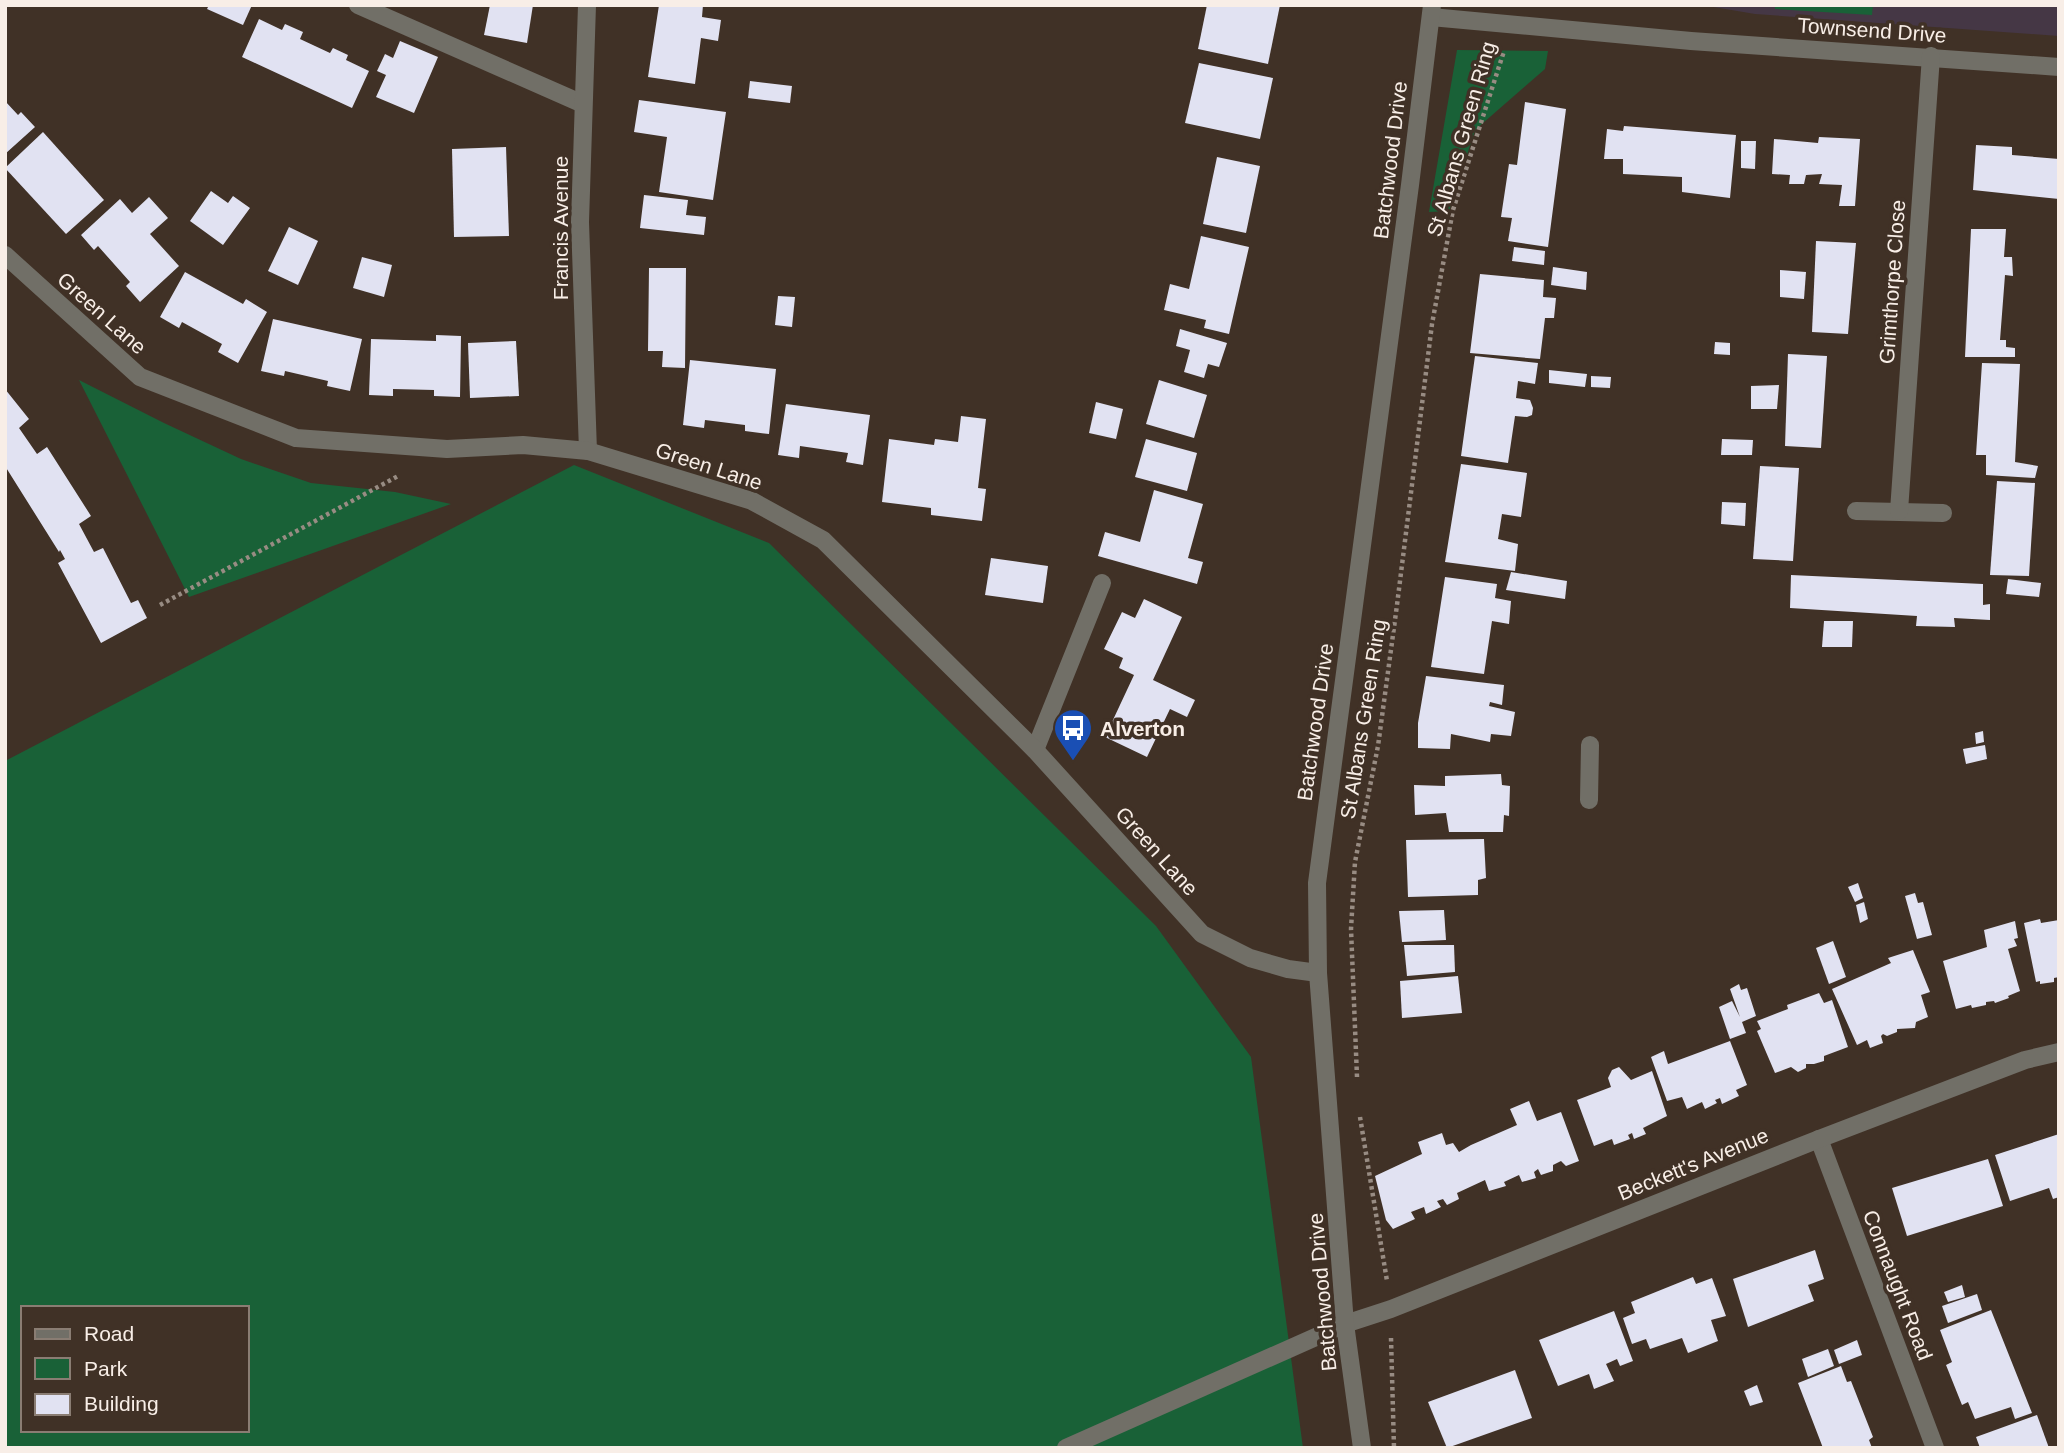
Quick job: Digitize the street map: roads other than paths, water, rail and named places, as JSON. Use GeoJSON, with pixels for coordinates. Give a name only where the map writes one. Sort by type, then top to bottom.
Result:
{"type":"FeatureCollection","features":[{"type":"Feature","properties":{"kind":"street"},"geometry":{"type":"LineString","coordinates":[[358,5],[583,104]]}},
{"type":"Feature","properties":{"kind":"street","name":"Francis Avenue"},"geometry":{"type":"LineString","coordinates":[[587,5],[580,222],[588,451]]}},
{"type":"Feature","properties":{"kind":"street","name":"Townsend Drive"},"geometry":{"type":"LineString","coordinates":[[1432,11],[1508,25],[2059,67]]}},
{"type":"Feature","properties":{"kind":"street","name":"Batchwood Drive"},"geometry":{"type":"LineString","coordinates":[[1362,1448],[1345,1324],[1318,973],[1317,883],[1432,11]]}},
{"type":"Feature","properties":{"kind":"street","name":"Grimthorpe Close"},"geometry":{"type":"LineString","coordinates":[[1899,511],[1931,57]]}},
{"type":"Feature","properties":{"kind":"street","name":"Green Lane"},"geometry":{"type":"LineString","coordinates":[[5,255],[140,377],[296,438],[447,449],[523,446],[588,451],[752,501],[823,540],[1035,750],[1202,934],[1250,958],[1289,969],[1318,973]]}},
{"type":"Feature","properties":{"kind":"street"},"geometry":{"type":"LineString","coordinates":[[1856,510],[1943,513]]}},
{"type":"Feature","properties":{"kind":"street"},"geometry":{"type":"LineString","coordinates":[[1035,750],[1102,583]]}},
{"type":"Feature","properties":{"kind":"street"},"geometry":{"type":"LineString","coordinates":[[1589,800],[1590,745]]}},
{"type":"Feature","properties":{"kind":"street","name":"Beckett's Avenue"},"geometry":{"type":"LineString","coordinates":[[1066,1448],[1345,1324],[1391,1309],[2025,1060],[2059,1052]]}},
{"type":"Feature","properties":{"kind":"street","name":"Connaught Road"},"geometry":{"type":"LineString","coordinates":[[1819,1139],[1935,1448]]}},
{"type":"Feature","properties":{"kind":"place","name":"Alverton"},"geometry":{"type":"Point","coordinates":[1073,762]}}]}
